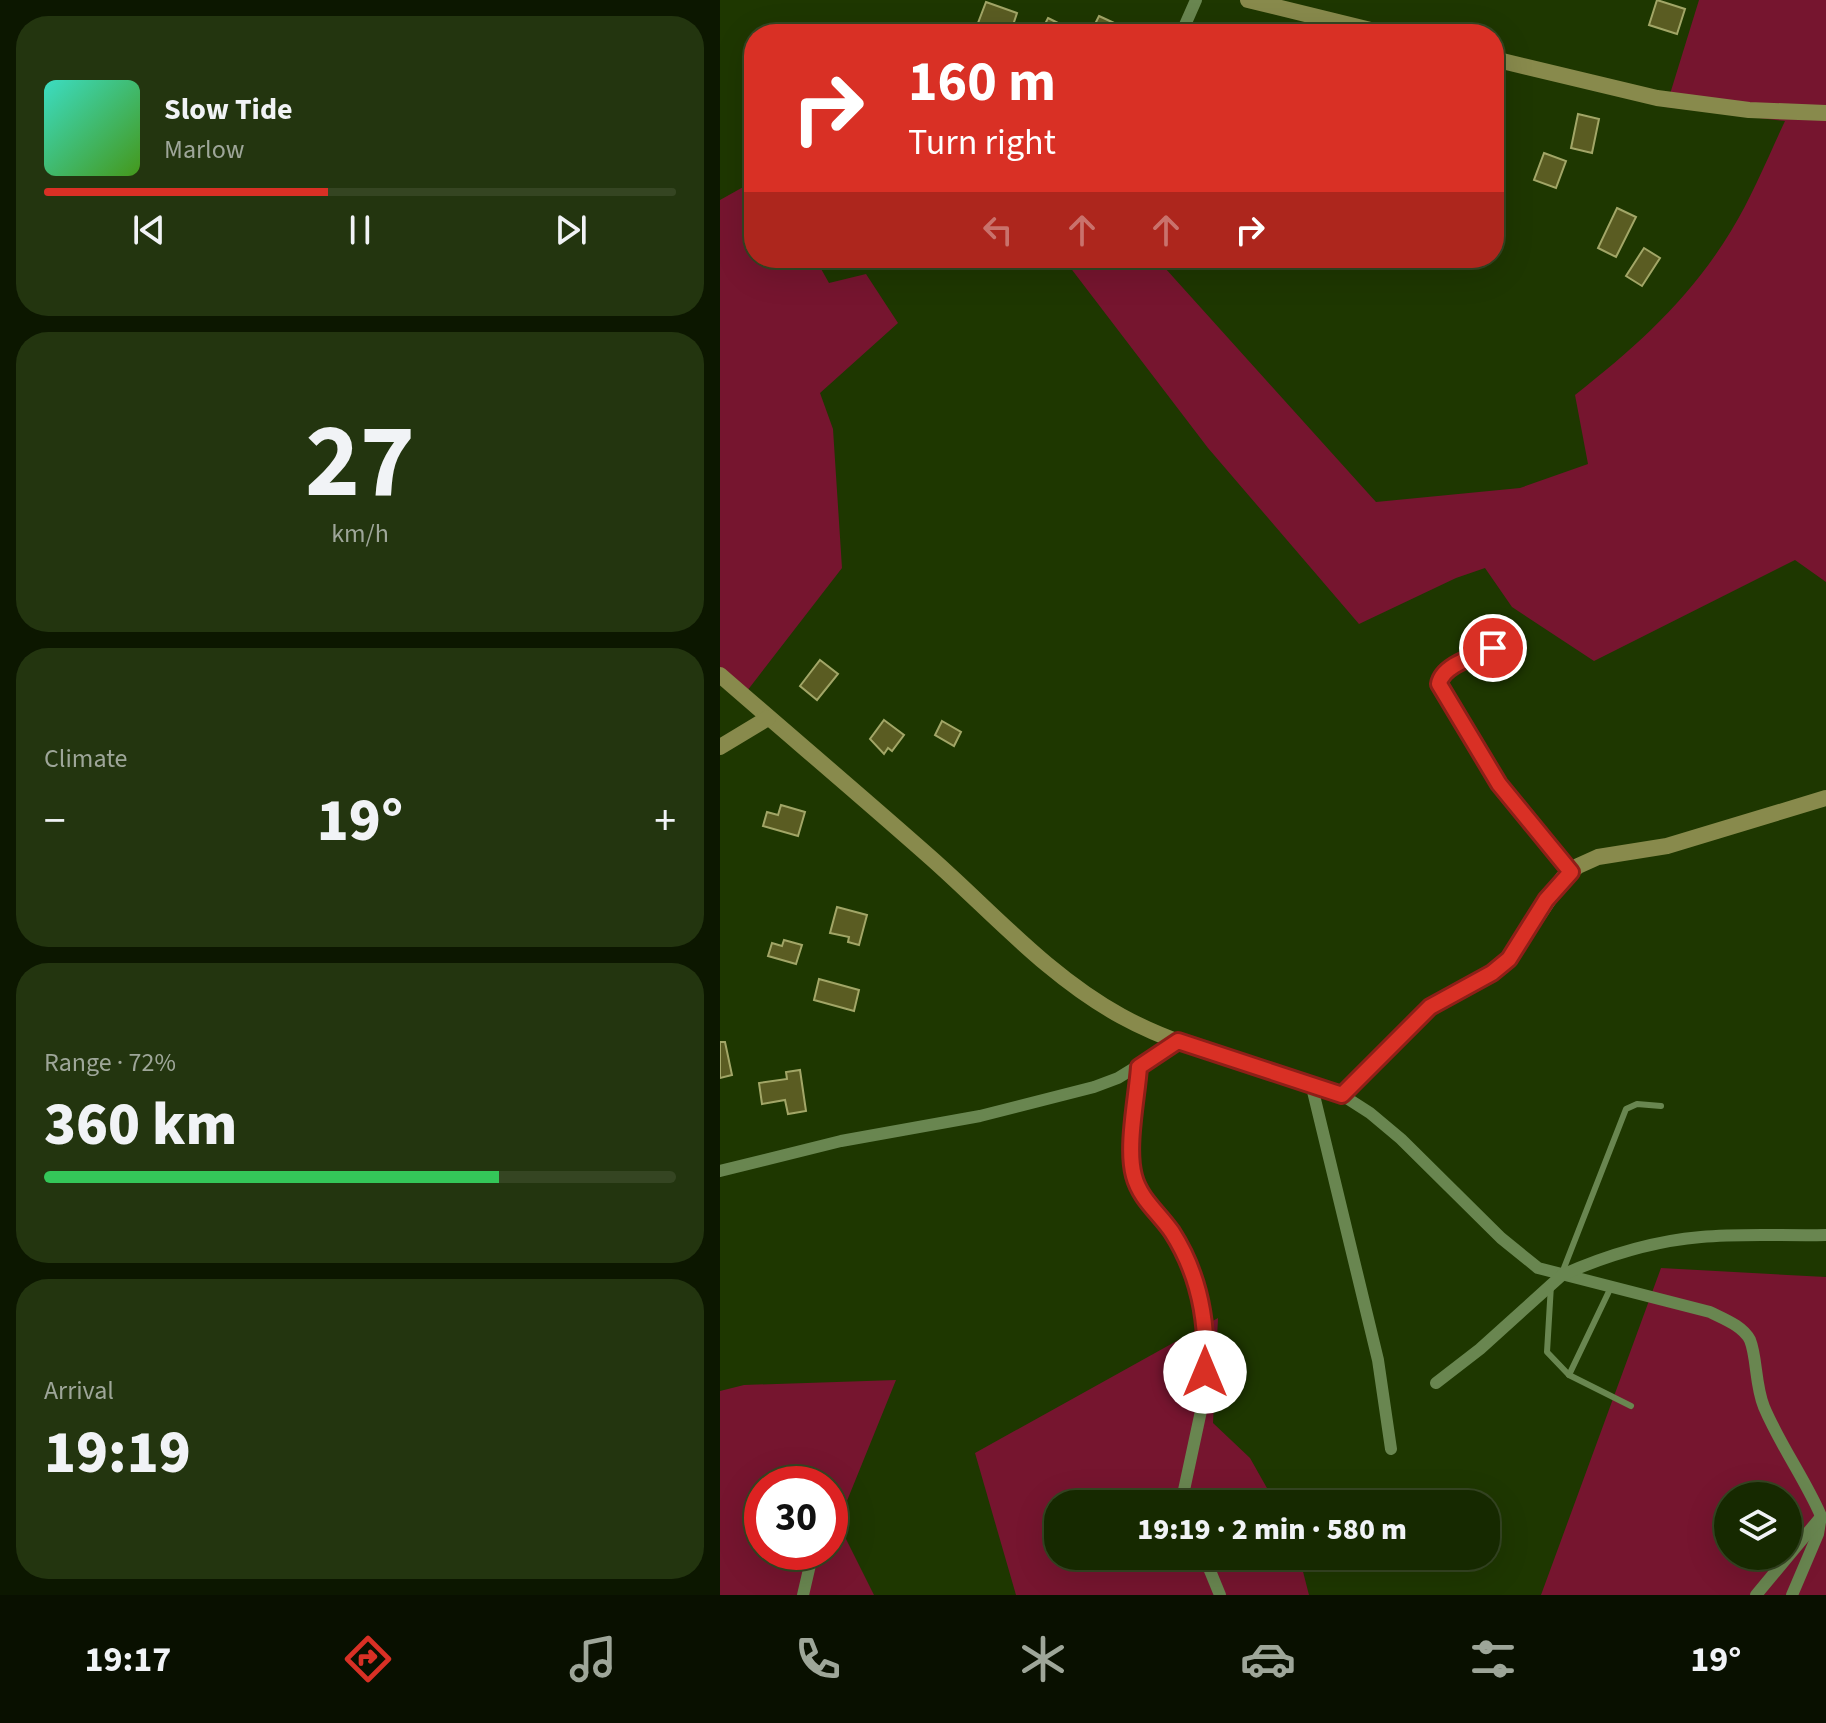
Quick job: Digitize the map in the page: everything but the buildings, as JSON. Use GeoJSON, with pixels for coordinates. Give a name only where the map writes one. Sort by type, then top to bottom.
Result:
{"type":"FeatureCollection","features":[{"type":"Feature","properties":{"kind":"street"},"geometry":{"type":"LineString","coordinates":[[1185,24],[1196,0]]}},
{"type":"Feature","properties":{"kind":"street"},"geometry":{"type":"LineString","coordinates":[[1248,0],[1346,24]]}},
{"type":"Feature","properties":{"kind":"street"},"geometry":{"type":"LineString","coordinates":[[1504,61],[1657,98],[1749,110],[1826,113]]}},
{"type":"Feature","properties":{"kind":"street"},"geometry":{"type":"LineString","coordinates":[[1516,637],[1447,670],[1440,677],[1439,684],[1499,784],[1571,872]]}},
{"type":"Feature","properties":{"kind":"street"},"geometry":{"type":"LineString","coordinates":[[720,675],[931,858],[1054,972],[1124,1018],[1224,1059],[1259,1066],[1342,1095],[1401,1139],[1538,1268],[1710,1312],[1734,1324],[1750,1341],[1754,1374],[1765,1409],[1821,1516],[1818,1534],[1792,1595]]}},
{"type":"Feature","properties":{"kind":"street"},"geometry":{"type":"LineString","coordinates":[[720,747],[768,718]]}},
{"type":"Feature","properties":{"kind":"street"},"geometry":{"type":"LineString","coordinates":[[1342,1095],[1430,1007],[1492,973],[1509,959],[1546,900],[1571,872],[1598,857],[1667,846],[1826,798]]}},
{"type":"Feature","properties":{"kind":"street"},"geometry":{"type":"LineString","coordinates":[[720,1171],[841,1141],[1049,1100],[1094,1087],[1139,1067],[1178,1041]]}},
{"type":"Feature","properties":{"kind":"street"},"geometry":{"type":"LineString","coordinates":[[1139,1067],[1133,1143],[1134,1175],[1148,1204],[1179,1244],[1204,1310],[1207,1347],[1204,1397],[1184,1490]]}},
{"type":"Feature","properties":{"kind":"street"},"geometry":{"type":"LineString","coordinates":[[1311,1083],[1378,1360],[1391,1449]]}},
{"type":"Feature","properties":{"kind":"street"},"geometry":{"type":"LineString","coordinates":[[1436,1383],[1562,1275],[1623,1253],[1699,1237],[1826,1235]]}},
{"type":"Feature","properties":{"kind":"street"},"geometry":{"type":"LineString","coordinates":[[1756,1595],[1821,1516]]}},
{"type":"Feature","properties":{"kind":"street"},"geometry":{"type":"LineString","coordinates":[[803,1595],[809,1570]]}},
{"type":"Feature","properties":{"kind":"street"},"geometry":{"type":"LineString","coordinates":[[1210,1570],[1220,1595]]}},
{"type":"Feature","properties":{"kind":"lane"},"geometry":{"type":"LineString","coordinates":[[1562,1275],[1626,1109],[1637,1104],[1661,1106]]}},
{"type":"Feature","properties":{"kind":"lane"},"geometry":{"type":"LineString","coordinates":[[1552,1284],[1547,1352],[1569,1375],[1631,1406]]}},
{"type":"Feature","properties":{"kind":"lane"},"geometry":{"type":"LineString","coordinates":[[1569,1375],[1612,1285]]}},
{"type":"Feature","properties":{"kind":"shaded area"},"geometry":{"type":"Polygon","coordinates":[[[1699,0],[1826,0],[1826,582],[1795,560],[1594,661],[1512,607],[1485,568],[1456,578],[1359,624],[1208,448],[1071,268],[1165,268],[1376,502],[1520,488],[1588,464],[1575,395],[1641,340],[1698,279],[1739,218],[1785,121],[1666,107],[1699,0]]]}},
{"type":"Feature","properties":{"kind":"shaded area"},"geometry":{"type":"Polygon","coordinates":[[[744,187],[744,268],[821,268],[829,283],[866,274],[898,323],[820,393],[833,429],[842,568],[747,691],[720,671],[720,200],[744,187]]]}},
{"type":"Feature","properties":{"kind":"shaded area"},"geometry":{"type":"Polygon","coordinates":[[[1661,1268],[1826,1277],[1826,1595],[1541,1595],[1661,1268]]]}},
{"type":"Feature","properties":{"kind":"shaded area"},"geometry":{"type":"Polygon","coordinates":[[[1218,1318],[1213,1423],[1250,1458],[1268,1490],[1044,1490],[1044,1570],[1303,1570],[1309,1595],[1016,1595],[975,1453],[1218,1318]]]}},
{"type":"Feature","properties":{"kind":"shaded area"},"geometry":{"type":"Polygon","coordinates":[[[896,1380],[848,1498],[848,1466],[744,1466],[744,1570],[848,1570],[848,1543],[874,1595],[720,1595],[720,1391],[744,1385],[896,1380]]]}},
{"type":"Feature","properties":{"kind":"route"},"geometry":{"type":"LineString","coordinates":[[1205,1372],[1207,1347],[1204,1310],[1188,1262],[1170,1229],[1148,1204],[1134,1175],[1132,1162],[1139,1067],[1178,1041],[1224,1059],[1286,1074],[1342,1095],[1430,1007],[1492,973],[1509,959],[1524,940],[1546,900],[1571,872],[1499,784],[1439,684],[1440,677],[1447,670],[1493,648]]}}]}
